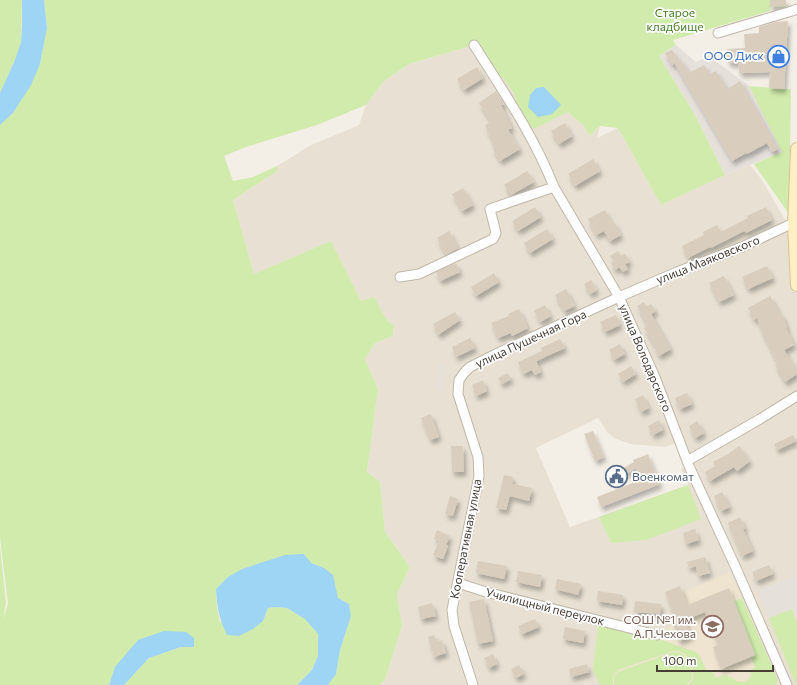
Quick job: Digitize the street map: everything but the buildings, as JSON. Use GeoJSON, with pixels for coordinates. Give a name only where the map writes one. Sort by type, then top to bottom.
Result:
{"type":"FeatureCollection","features":[{"type":"Feature","properties":{"kind":"street"},"geometry":{"type":"LineString","coordinates":[[718,33],[797,9]]}},
{"type":"Feature","properties":{"kind":"street","name":"улица Володарского"},"geometry":{"type":"LineString","coordinates":[[474,45],[514,107],[547,169],[554,187],[619,297],[655,377],[687,461],[787,685]]}},
{"type":"Feature","properties":{"kind":"street"},"geometry":{"type":"LineString","coordinates":[[797,149],[797,285]]}},
{"type":"Feature","properties":{"kind":"street"},"geometry":{"type":"LineString","coordinates":[[400,277],[419,274],[494,239],[496,233],[490,210],[554,187]]}},
{"type":"Feature","properties":{"kind":"street","name":"улица Маяковского"},"geometry":{"type":"LineString","coordinates":[[619,297],[677,272],[742,247],[788,225],[796,224]]}},
{"type":"Feature","properties":{"kind":"street","name":"улица Пушечная Гора"},"geometry":{"type":"LineString","coordinates":[[458,394],[459,380],[470,367],[619,297]]}},
{"type":"Feature","properties":{"kind":"street","name":"Кооперативная улица"},"geometry":{"type":"LineString","coordinates":[[458,394],[478,457],[479,476],[452,610],[454,626],[473,685]]}},
{"type":"Feature","properties":{"kind":"street"},"geometry":{"type":"LineString","coordinates":[[687,461],[797,396]]}},
{"type":"Feature","properties":{"kind":"street","name":"Училищный переулок"},"geometry":{"type":"LineString","coordinates":[[458,583],[486,592],[657,635]]}},
{"type":"Feature","properties":{"kind":"shaded area"},"geometry":{"type":"Polygon","coordinates":[[[474,45],[498,75],[504,79],[514,94],[517,104],[536,127],[568,112],[584,126],[590,136],[600,126],[597,138],[618,128],[661,205],[750,165],[762,180],[788,225],[797,224],[797,685],[380,685],[385,680],[402,626],[397,594],[410,567],[385,532],[380,482],[367,472],[378,389],[365,359],[375,343],[393,336],[394,326],[386,319],[379,306],[361,301],[331,241],[254,274],[233,200],[277,171],[277,166],[311,145],[359,125],[366,105],[383,82],[409,64],[474,45]],[[598,418],[536,448],[570,527],[688,485],[681,469],[689,466],[680,442],[665,447],[630,444],[614,438],[607,432],[598,418]]]}},
{"type":"Feature","properties":{"kind":"shaded area"},"geometry":{"type":"Polygon","coordinates":[[[676,45],[696,62],[709,56],[749,86],[783,152],[725,175],[695,115],[659,56],[676,45]]]}},
{"type":"Feature","properties":{"kind":"shaded area"},"geometry":{"type":"Polygon","coordinates":[[[439,363],[445,363],[442,391],[436,390],[439,363]]]}},
{"type":"Feature","properties":{"kind":"shaded area","name":"СОШ №1 им. А.П.Чехова"},"geometry":{"type":"Polygon","coordinates":[[[730,572],[778,680],[776,685],[600,685],[593,670],[598,625],[653,638],[659,636],[665,629],[677,623],[665,592],[680,586],[683,592],[730,572]]]}},
{"type":"Feature","properties":{"kind":"shaded area"},"geometry":{"type":"Polygon","coordinates":[[[797,575],[797,623],[791,609],[769,618],[758,591],[797,575]]]}},
{"type":"Feature","properties":{"kind":"green space"},"geometry":{"type":"Polygon","coordinates":[[[0,0],[22,0],[21,42],[15,60],[0,93],[0,0]]]}},
{"type":"Feature","properties":{"kind":"green space","name":"Старое кладбище"},"geometry":{"type":"Polygon","coordinates":[[[44,0],[786,0],[786,7],[771,7],[770,11],[673,40],[676,45],[659,56],[695,115],[725,175],[661,205],[618,128],[600,126],[590,136],[584,126],[568,112],[536,128],[530,127],[517,104],[514,94],[504,79],[498,75],[474,45],[409,64],[383,82],[366,105],[317,125],[246,147],[224,156],[233,181],[253,177],[277,166],[277,171],[233,200],[254,274],[331,241],[361,301],[374,297],[386,319],[394,326],[393,336],[375,343],[365,359],[378,389],[367,472],[380,482],[385,532],[410,567],[397,594],[402,626],[385,680],[380,685],[328,685],[336,674],[340,650],[351,616],[349,604],[338,598],[324,568],[311,563],[228,577],[216,589],[220,622],[263,621],[268,608],[287,608],[305,619],[318,634],[318,656],[312,670],[297,685],[124,685],[149,658],[181,647],[194,646],[194,638],[115,667],[109,685],[0,685],[0,546],[6,603],[3,619],[8,604],[0,538],[0,125],[13,113],[40,64],[47,28],[44,0]]]}},
{"type":"Feature","properties":{"kind":"green space"},"geometry":{"type":"Polygon","coordinates":[[[749,86],[791,89],[789,214],[754,164],[782,152],[749,86]]]}},
{"type":"Feature","properties":{"kind":"green space"},"geometry":{"type":"Polygon","coordinates":[[[688,485],[701,519],[646,540],[611,543],[599,517],[688,485]]]}},
{"type":"Feature","properties":{"kind":"green space"},"geometry":{"type":"Polygon","coordinates":[[[742,598],[778,680],[776,685],[688,685],[693,678],[691,664],[683,653],[680,651],[673,651],[618,670],[613,677],[613,685],[600,685],[593,670],[598,625],[656,638],[698,653],[707,672],[711,670],[716,678],[726,674],[729,678],[731,677],[734,680],[745,682],[750,678],[750,670],[755,668],[751,657],[755,655],[734,602],[742,598]]]}},
{"type":"Feature","properties":{"kind":"green space"},"geometry":{"type":"Polygon","coordinates":[[[792,609],[797,623],[797,685],[769,618],[792,609]]]}},
{"type":"Feature","properties":{"kind":"green space"},"geometry":{"type":"Polygon","coordinates":[[[673,652],[681,653],[690,664],[692,677],[686,685],[614,685],[614,676],[618,672],[673,652]]]}},
{"type":"Feature","properties":{"kind":"water"},"geometry":{"type":"Polygon","coordinates":[[[22,0],[44,0],[47,28],[40,64],[31,85],[13,113],[0,125],[0,93],[15,60],[21,42],[22,0]]]}},
{"type":"Feature","properties":{"kind":"water"},"geometry":{"type":"Polygon","coordinates":[[[544,87],[561,105],[552,114],[538,117],[528,107],[530,95],[536,88],[544,87]]]}},
{"type":"Feature","properties":{"kind":"water"},"geometry":{"type":"Polygon","coordinates":[[[304,554],[311,563],[324,568],[333,575],[338,598],[349,604],[351,616],[340,650],[336,674],[328,685],[297,685],[312,670],[318,656],[318,634],[305,619],[287,608],[268,608],[263,621],[253,629],[239,636],[227,635],[220,618],[216,589],[228,577],[242,569],[285,555],[304,554]]]}},
{"type":"Feature","properties":{"kind":"water"},"geometry":{"type":"Polygon","coordinates":[[[164,631],[186,632],[194,638],[194,647],[181,647],[149,658],[124,685],[109,685],[115,667],[138,640],[164,631]]]}},
{"type":"Feature","properties":{"kind":"place","name":"ООО Диск"},"geometry":{"type":"Point","coordinates":[779,56]}},
{"type":"Feature","properties":{"kind":"place","name":"Военкомат"},"geometry":{"type":"Point","coordinates":[616,477]}},
{"type":"Feature","properties":{"kind":"place","name":"СОШ №1 им. А.П.Чехова"},"geometry":{"type":"Point","coordinates":[712,627]}}]}
